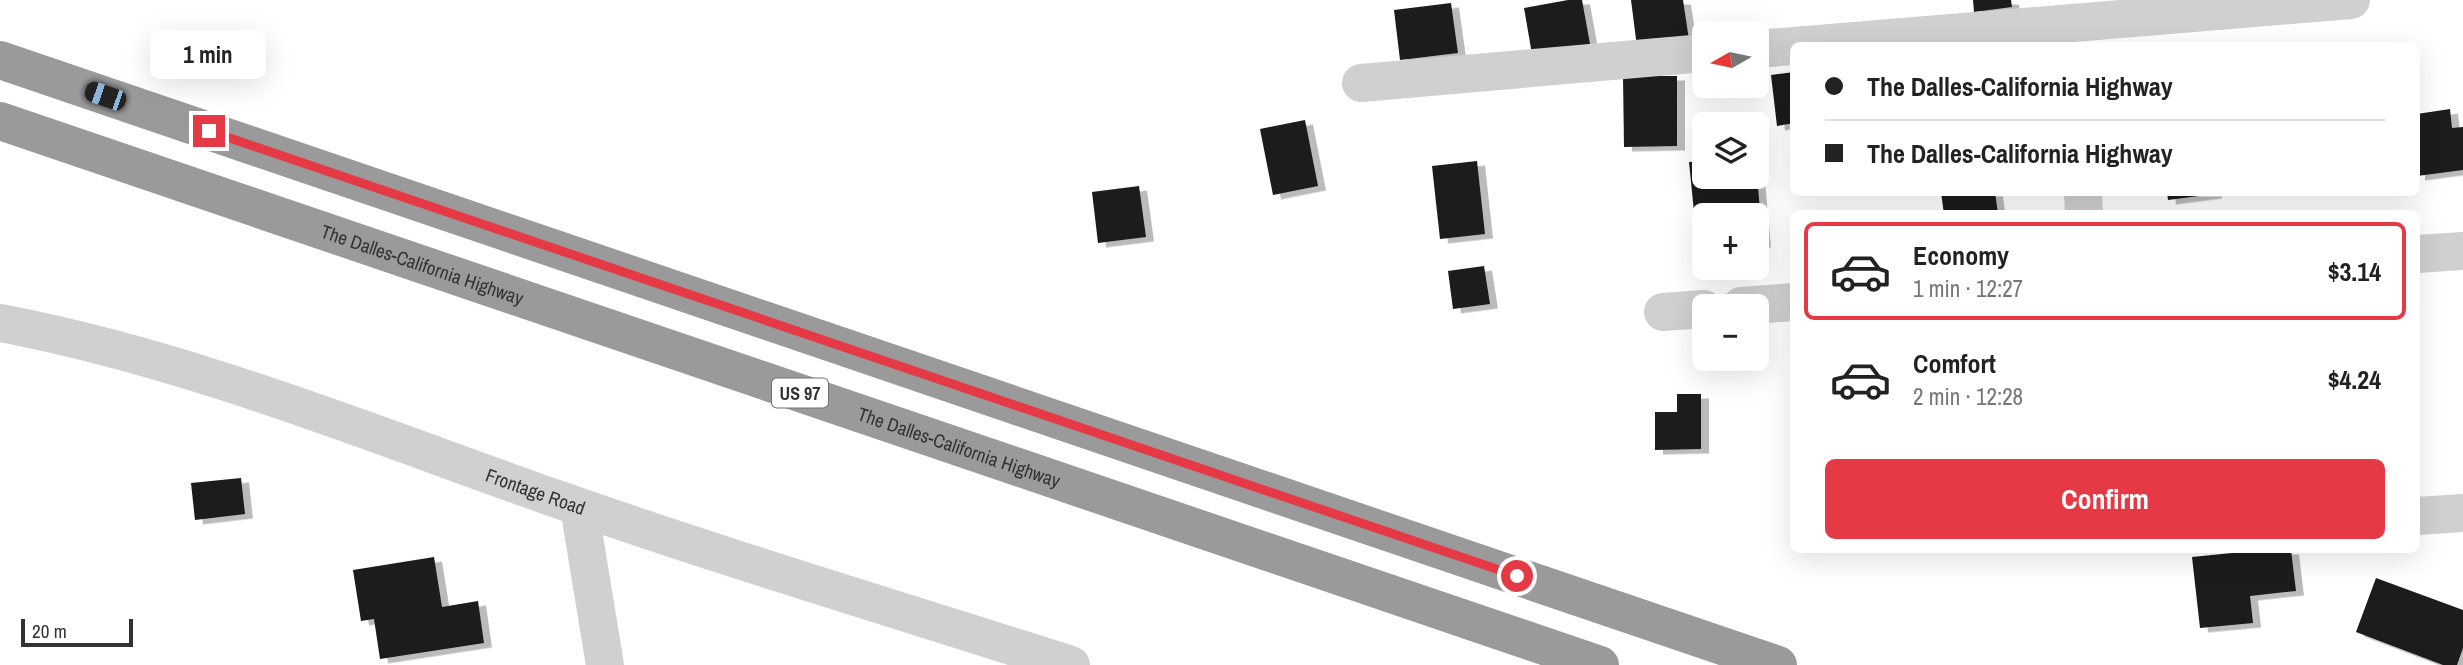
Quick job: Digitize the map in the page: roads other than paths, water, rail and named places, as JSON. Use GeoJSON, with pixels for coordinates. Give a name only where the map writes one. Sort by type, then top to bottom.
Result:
{"type":"FeatureCollection","features":[{"type":"Feature","properties":{"kind":"highway"},"geometry":{"type":"LineString","coordinates":[[0,60],[1779,665]]}},
{"type":"Feature","properties":{"kind":"highway","name":"The Dalles-California Highway"},"geometry":{"type":"LineString","coordinates":[[0,121],[1600,665]]}},
{"type":"Feature","properties":{"kind":"street"},"geometry":{"type":"LineString","coordinates":[[1829,42],[2351,0]]}},
{"type":"Feature","properties":{"kind":"street"},"geometry":{"type":"LineString","coordinates":[[1769,47],[1790,45]]}},
{"type":"Feature","properties":{"kind":"street"},"geometry":{"type":"LineString","coordinates":[[1361,83],[1692,54]]}},
{"type":"Feature","properties":{"kind":"street"},"geometry":{"type":"LineString","coordinates":[[2420,254],[2463,251]]}},
{"type":"Feature","properties":{"kind":"street"},"geometry":{"type":"LineString","coordinates":[[1769,304],[1790,303]]}},
{"type":"Feature","properties":{"kind":"street"},"geometry":{"type":"LineString","coordinates":[[1663,312],[1692,310]]}},
{"type":"Feature","properties":{"kind":"street","name":"Frontage Road"},"geometry":{"type":"LineString","coordinates":[[0,323],[132,354],[278,401],[579,507],[1070,665]]}},
{"type":"Feature","properties":{"kind":"street"},"geometry":{"type":"LineString","coordinates":[[579,507],[605,665]]}},
{"type":"Feature","properties":{"kind":"street"},"geometry":{"type":"LineString","coordinates":[[2420,516],[2463,513]]}}]}
